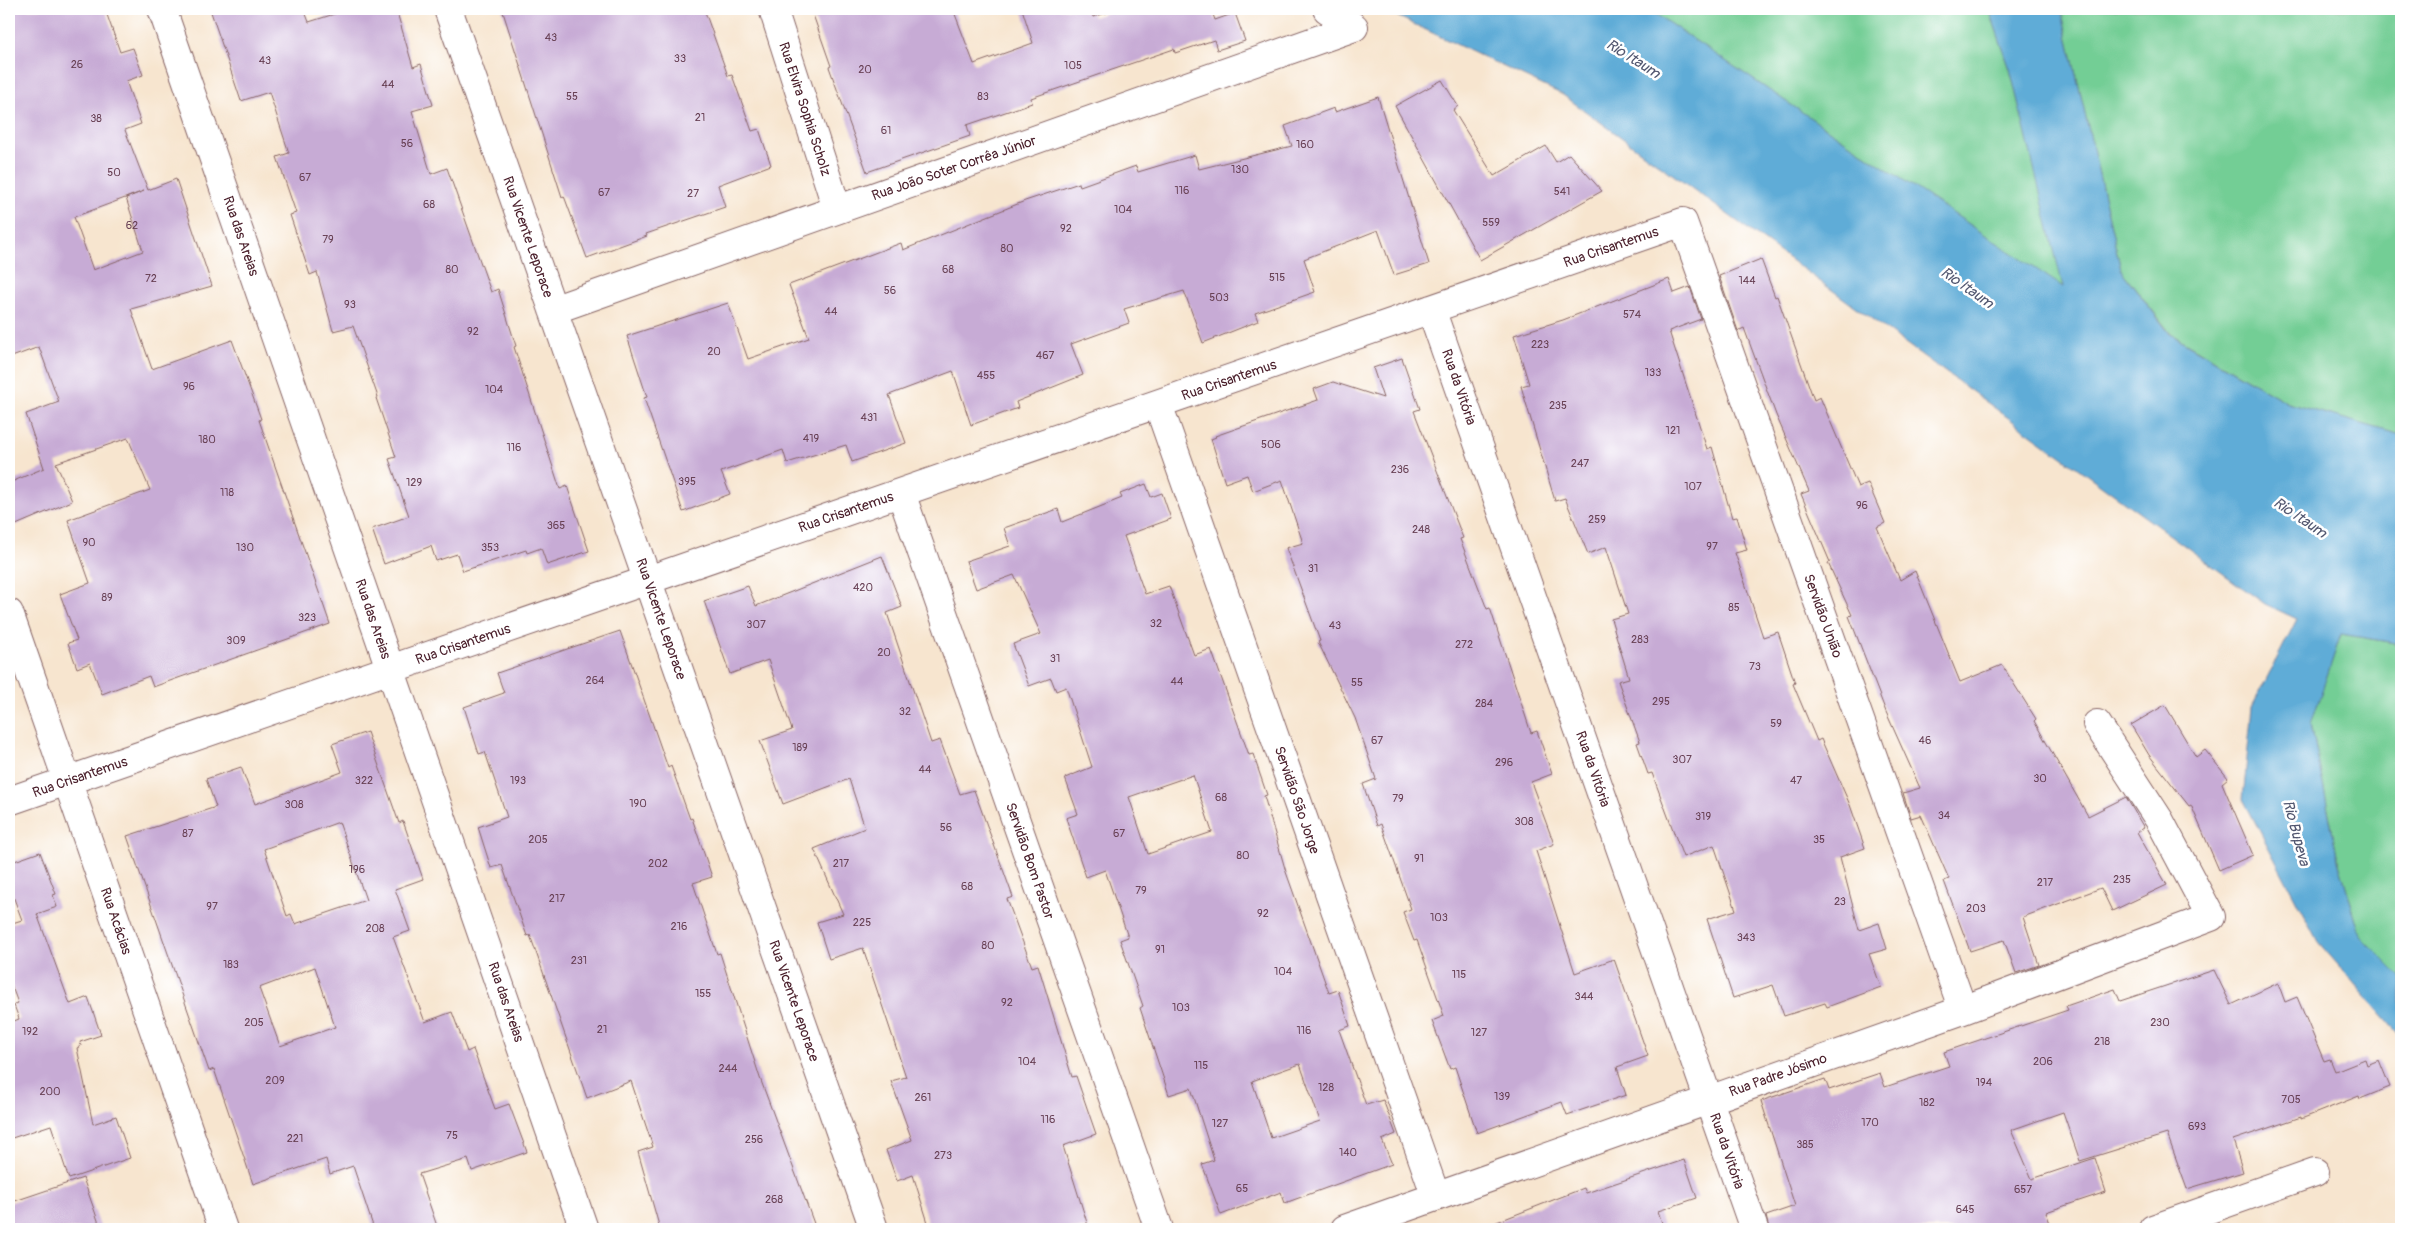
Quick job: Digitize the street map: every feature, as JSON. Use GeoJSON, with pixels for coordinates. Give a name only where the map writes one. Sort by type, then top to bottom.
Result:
{"type":"FeatureCollection","features":[{"type":"Feature","properties":{"kind":"street","name":"Rua das Areias"},"geometry":{"type":"LineString","coordinates":[[162,9],[584,1229]]}},
{"type":"Feature","properties":{"kind":"street","name":"Rua Vicente Leporace"},"geometry":{"type":"LineString","coordinates":[[448,9],[874,1229]]}},
{"type":"Feature","properties":{"kind":"street","name":"Rua Elvira Sophia Scholz"},"geometry":{"type":"LineString","coordinates":[[773,9],[837,209]]}},
{"type":"Feature","properties":{"kind":"street","name":"Rua João Soter Corrêa Júnior"},"geometry":{"type":"LineString","coordinates":[[553,310],[1354,26],[1326,9]]}},
{"type":"Feature","properties":{"kind":"street","name":"Rua Crisantemus"},"geometry":{"type":"LineString","coordinates":[[9,802],[1683,222]]}},
{"type":"Feature","properties":{"kind":"street","name":"Servidão União"},"geometry":{"type":"LineString","coordinates":[[1683,222],[1963,1010]]}},
{"type":"Feature","properties":{"kind":"street","name":"Rua da Vitória"},"geometry":{"type":"LineString","coordinates":[[1431,309],[1754,1229]]}},
{"type":"Feature","properties":{"kind":"street","name":"Servidão São Jorge"},"geometry":{"type":"LineString","coordinates":[[1158,404],[1436,1197]]}},
{"type":"Feature","properties":{"kind":"street","name":"Servidão Bom Pastor"},"geometry":{"type":"LineString","coordinates":[[901,493],[1159,1229]]}},
{"type":"Feature","properties":{"kind":"street","name":"Rua Acácias"},"geometry":{"type":"LineString","coordinates":[[9,613],[223,1229]]}},
{"type":"Feature","properties":{"kind":"street","name":"Rua Padre Jósimo"},"geometry":{"type":"LineString","coordinates":[[1345,1229],[1963,1010],[2211,917],[2160,822],[2097,724]]}},
{"type":"Feature","properties":{"kind":"street"},"geometry":{"type":"LineString","coordinates":[[2153,1229],[2315,1172]]}},
{"type":"Feature","properties":{"kind":"green space"},"geometry":{"type":"Polygon","coordinates":[[[1648,9],[1989,9],[2010,69],[2064,288],[1648,9]]]}},
{"type":"Feature","properties":{"kind":"green space"},"geometry":{"type":"Polygon","coordinates":[[[2061,9],[2401,9],[2401,435],[2288,403],[2171,334],[2121,270],[2061,9]]]}},
{"type":"Feature","properties":{"kind":"green space"},"geometry":{"type":"Polygon","coordinates":[[[2341,634],[2401,644],[2401,977],[2361,937],[2338,860],[2311,723],[2341,634]]]}},
{"type":"Feature","properties":{"kind":"water"},"geometry":{"type":"Polygon","coordinates":[[[1382,9],[1648,9],[2063,287],[2010,69],[1989,9],[2061,9],[2121,270],[2170,334],[2288,403],[2401,435],[2401,644],[2341,634],[2311,724],[2338,860],[2361,937],[2401,977],[2401,1037],[2318,942],[2243,799],[2252,707],[2297,619],[2265,604],[1563,95],[1382,9]]]}},
{"type":"Feature","properties":{"kind":"building"},"geometry":{"type":"Polygon","coordinates":[[[9,9],[105,9],[120,52],[133,48],[143,75],[126,81],[141,124],[125,130],[148,190],[176,179],[212,286],[131,309],[152,369],[232,340],[261,419],[259,420],[330,624],[153,687],[149,676],[102,694],[90,663],[77,668],[68,643],[77,640],[60,594],[90,583],[68,520],[150,490],[128,438],[56,463],[72,501],[16,525],[9,508],[9,483],[44,468],[26,414],[59,402],[39,347],[9,358],[9,9]],[[144,191],[74,217],[93,270],[143,251],[126,198],[144,191]]]}},
{"type":"Feature","properties":{"kind":"building"},"geometry":{"type":"Polygon","coordinates":[[[210,9],[304,9],[309,22],[350,9],[396,9],[413,67],[421,64],[433,105],[412,111],[431,174],[447,168],[491,292],[498,289],[516,346],[514,347],[560,489],[567,486],[589,551],[547,565],[541,548],[527,553],[526,550],[463,571],[457,554],[436,561],[431,546],[384,564],[372,529],[409,516],[389,459],[396,457],[376,398],[378,397],[353,326],[333,331],[317,272],[310,275],[290,215],[296,213],[277,157],[289,153],[269,92],[241,101],[210,9]]]}},
{"type":"Feature","properties":{"kind":"building"},"geometry":{"type":"Polygon","coordinates":[[[502,9],[704,9],[728,76],[732,75],[752,131],[759,129],[771,165],[718,185],[725,207],[646,234],[647,236],[587,258],[564,196],[562,197],[502,9]]]}},
{"type":"Feature","properties":{"kind":"building"},"geometry":{"type":"Polygon","coordinates":[[[811,9],[953,9],[974,64],[1033,43],[1022,9],[1091,9],[1093,17],[1119,9],[1211,9],[1215,20],[1235,13],[1245,41],[1217,50],[1214,40],[1175,53],[1174,49],[1031,98],[1032,103],[967,125],[970,136],[867,172],[829,67],[831,66],[811,9]]]}},
{"type":"Feature","properties":{"kind":"building"},"geometry":{"type":"Polygon","coordinates":[[[1442,80],[1458,106],[1453,110],[1494,176],[1546,146],[1556,162],[1569,154],[1602,191],[1480,260],[1395,106],[1442,80]]]}},
{"type":"Feature","properties":{"kind":"building"},"geometry":{"type":"Polygon","coordinates":[[[1378,97],[1429,264],[1394,275],[1378,230],[1304,259],[1315,292],[1255,313],[1258,321],[1203,343],[1184,291],[1124,309],[1129,323],[1071,344],[1083,375],[1016,402],[1018,408],[971,425],[953,371],[889,395],[906,443],[852,462],[846,445],[787,463],[783,450],[721,472],[730,494],[683,512],[644,398],[647,397],[627,336],[728,303],[748,359],[809,338],[789,285],[901,243],[903,250],[1025,201],[1079,183],[1080,186],[1136,166],[1138,172],[1195,155],[1199,169],[1292,146],[1285,126],[1334,108],[1335,112],[1378,97]]]}},
{"type":"Feature","properties":{"kind":"building"},"geometry":{"type":"Polygon","coordinates":[[[1761,259],[1775,297],[1777,296],[1814,400],[1820,397],[1858,487],[1868,483],[1885,523],[1877,527],[1900,580],[1915,571],[1960,682],[2002,665],[2036,719],[2034,721],[2088,816],[2126,797],[2144,828],[2137,832],[2167,885],[2112,911],[2101,888],[2023,917],[2039,965],[2016,973],[2004,940],[1970,951],[1944,881],[1949,879],[1921,815],[1911,818],[1903,793],[1920,788],[1886,712],[1849,616],[1852,615],[1828,563],[1830,562],[1801,494],[1809,491],[1776,415],[1744,328],[1738,331],[1719,276],[1761,259]]]}},
{"type":"Feature","properties":{"kind":"building"},"geometry":{"type":"Polygon","coordinates":[[[1669,279],[1674,293],[1690,287],[1701,319],[1669,331],[1707,449],[1712,447],[1732,518],[1737,517],[1747,550],[1735,553],[1763,637],[1778,632],[1795,683],[1793,684],[1817,741],[1821,739],[1850,805],[1865,848],[1840,857],[1859,930],[1879,923],[1887,949],[1869,954],[1881,987],[1827,1007],[1825,1003],[1784,1016],[1773,985],[1733,998],[1707,919],[1736,910],[1714,845],[1683,857],[1652,773],[1648,774],[1637,743],[1640,742],[1618,681],[1629,678],[1611,619],[1628,614],[1606,547],[1588,554],[1565,498],[1555,501],[1521,386],[1529,384],[1514,335],[1563,320],[1669,279]]]}},
{"type":"Feature","properties":{"kind":"building"},"geometry":{"type":"Polygon","coordinates":[[[1402,358],[1420,409],[1414,411],[1463,538],[1460,539],[1487,609],[1490,608],[1531,733],[1537,731],[1552,774],[1531,782],[1554,844],[1536,851],[1575,973],[1614,959],[1648,1056],[1617,1067],[1626,1095],[1567,1115],[1562,1102],[1477,1133],[1455,1067],[1450,1069],[1432,1021],[1444,1016],[1417,940],[1414,941],[1403,912],[1411,909],[1381,824],[1377,826],[1363,784],[1376,779],[1355,718],[1318,642],[1320,641],[1286,548],[1303,543],[1282,480],[1253,491],[1247,475],[1225,483],[1211,439],[1318,400],[1314,389],[1333,382],[1383,398],[1373,368],[1402,358]]]}},
{"type":"Feature","properties":{"kind":"building"},"geometry":{"type":"Polygon","coordinates":[[[1146,484],[1151,497],[1162,493],[1171,519],[1124,536],[1145,594],[1169,586],[1194,655],[1211,649],[1249,755],[1253,754],[1267,795],[1264,796],[1286,872],[1329,993],[1338,990],[1350,1026],[1339,1030],[1366,1105],[1383,1100],[1396,1134],[1382,1140],[1392,1164],[1285,1203],[1281,1192],[1221,1215],[1202,1164],[1214,1160],[1191,1088],[1169,1095],[1140,1008],[1143,1006],[1120,940],[1128,937],[1105,870],[1086,877],[1066,818],[1078,814],[1065,778],[1092,767],[1066,687],[1056,691],[1051,678],[1029,686],[1013,644],[1041,634],[1014,575],[976,589],[966,561],[1010,546],[1004,528],[1058,509],[1062,522],[1122,498],[1120,494],[1146,484]],[[1193,775],[1129,797],[1148,854],[1212,832],[1193,775]],[[1300,1064],[1252,1081],[1271,1138],[1320,1121],[1300,1064]]]}},
{"type":"Feature","properties":{"kind":"building"},"geometry":{"type":"Polygon","coordinates":[[[882,556],[902,607],[887,613],[931,743],[940,740],[960,794],[974,790],[1013,897],[1007,899],[1032,967],[1038,965],[1072,1077],[1076,1076],[1096,1134],[1063,1146],[1089,1229],[930,1229],[913,1175],[897,1181],[886,1150],[912,1140],[891,1081],[906,1077],[863,948],[829,959],[817,922],[843,914],[814,849],[865,828],[849,779],[783,804],[760,741],[792,730],[768,660],[730,674],[704,601],[748,586],[756,606],[882,556]]]}},
{"type":"Feature","properties":{"kind":"building"},"geometry":{"type":"Polygon","coordinates":[[[620,631],[668,768],[671,766],[690,819],[692,818],[712,877],[693,883],[717,954],[720,953],[760,1078],[816,1229],[660,1229],[638,1152],[653,1147],[631,1081],[587,1098],[530,935],[527,936],[502,865],[491,868],[478,827],[507,817],[485,752],[479,754],[464,707],[504,693],[497,673],[620,631]]]}},
{"type":"Feature","properties":{"kind":"building"},"geometry":{"type":"Polygon","coordinates":[[[2165,705],[2196,757],[2205,750],[2228,778],[2222,783],[2253,855],[2219,870],[2191,805],[2189,806],[2149,755],[2131,725],[2165,705]]]}},
{"type":"Feature","properties":{"kind":"building"},"geometry":{"type":"Polygon","coordinates":[[[367,732],[399,823],[403,821],[423,879],[395,889],[410,931],[393,937],[425,1022],[452,1012],[467,1052],[473,1049],[495,1109],[509,1104],[527,1152],[472,1171],[468,1159],[419,1174],[438,1229],[374,1229],[353,1166],[330,1174],[326,1159],[253,1184],[214,1069],[209,1071],[127,836],[216,807],[206,779],[241,767],[255,804],[342,772],[332,744],[367,732]],[[339,822],[264,849],[287,916],[291,914],[295,924],[366,900],[339,822]],[[315,967],[259,988],[280,1046],[335,1027],[315,967]]]}},
{"type":"Feature","properties":{"kind":"building"},"geometry":{"type":"Polygon","coordinates":[[[40,852],[56,894],[53,895],[57,907],[37,914],[70,1004],[88,997],[101,1035],[80,1042],[81,1046],[77,1048],[93,1124],[116,1116],[130,1158],[69,1179],[51,1125],[9,1139],[9,1023],[19,1019],[14,1005],[18,1003],[9,979],[9,924],[22,920],[9,885],[9,863],[40,852]]]}},
{"type":"Feature","properties":{"kind":"building"},"geometry":{"type":"Polygon","coordinates":[[[2214,970],[2231,1005],[2278,983],[2285,1002],[2297,997],[2324,1061],[2330,1059],[2335,1071],[2365,1059],[2367,1065],[2379,1060],[2390,1087],[2360,1099],[2359,1096],[2301,1119],[2301,1117],[2233,1140],[2243,1172],[2187,1189],[2167,1134],[2080,1161],[2063,1112],[2011,1130],[2032,1179],[2095,1158],[2106,1192],[2046,1212],[2052,1229],[1769,1229],[1766,1216],[1795,1206],[1761,1101],[1825,1079],[1829,1090],[1880,1073],[1885,1087],[1949,1066],[1944,1052],[2068,1010],[2066,1006],[2115,989],[2120,1001],[2214,970]]]}},
{"type":"Feature","properties":{"kind":"building"},"geometry":{"type":"Polygon","coordinates":[[[1684,1160],[1697,1198],[1658,1211],[1664,1229],[1484,1229],[1484,1227],[1584,1188],[1586,1193],[1684,1160]]]}},
{"type":"Feature","properties":{"kind":"building"},"geometry":{"type":"Polygon","coordinates":[[[83,1178],[101,1229],[9,1229],[9,1203],[83,1178]]]}},
{"type":"Feature","properties":{"kind":"water label","name":"Rio Itaum"},"geometry":{"type":"Point","coordinates":[1633,59]}},
{"type":"Feature","properties":{"kind":"water label","name":"Rio Itaum"},"geometry":{"type":"Point","coordinates":[1967,288]}},
{"type":"Feature","properties":{"kind":"water label","name":"Rio Itaum"},"geometry":{"type":"Point","coordinates":[2300,518]}},
{"type":"Feature","properties":{"kind":"water label","name":"Rio Bupeva"},"geometry":{"type":"Point","coordinates":[2296,833]}}]}
